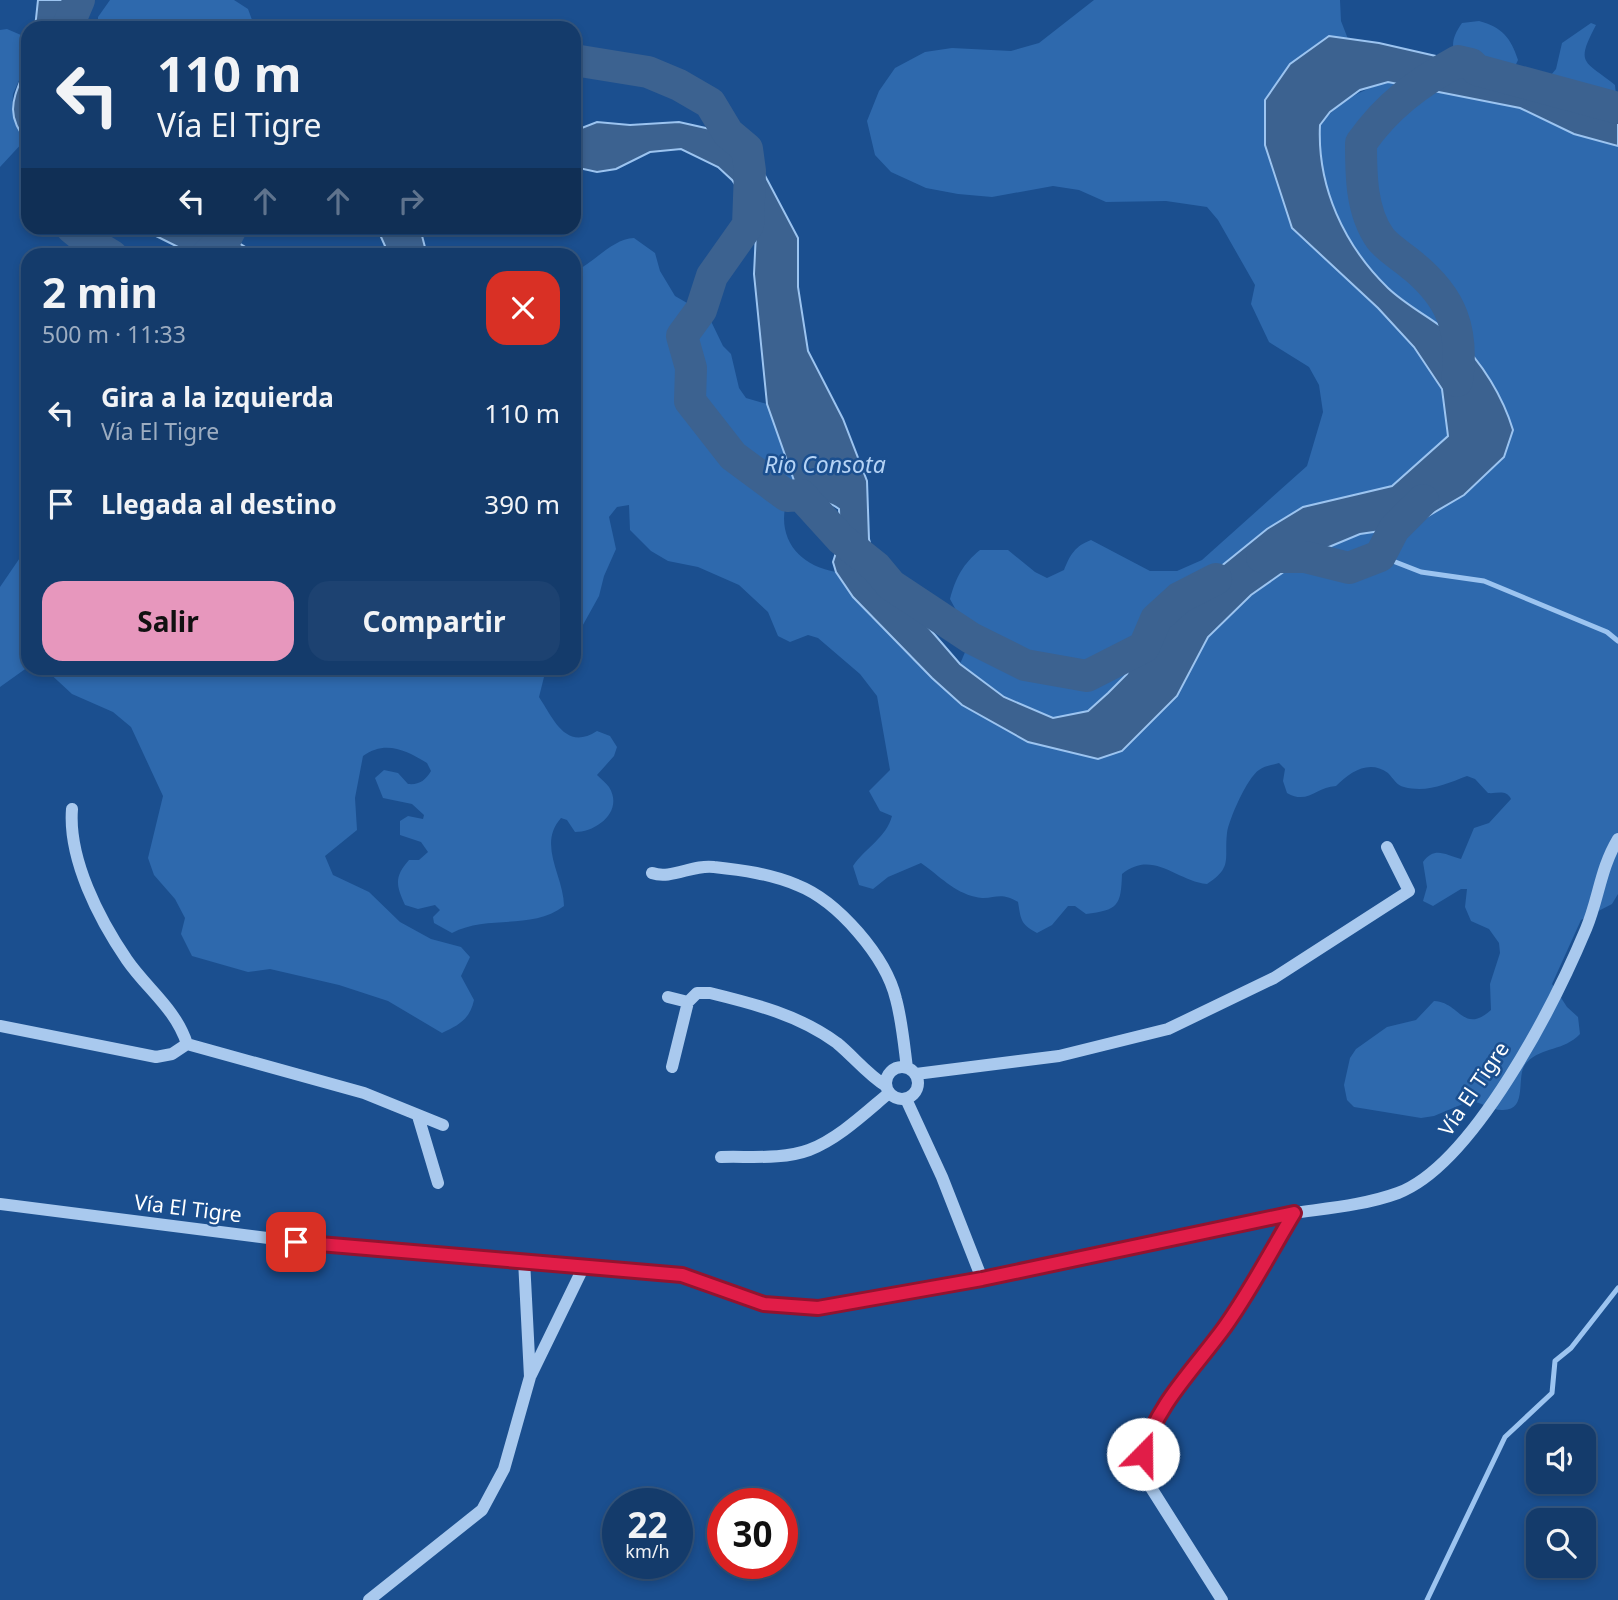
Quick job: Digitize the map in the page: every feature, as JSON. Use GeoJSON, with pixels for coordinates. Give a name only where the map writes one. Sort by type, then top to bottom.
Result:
{"type":"FeatureCollection","features":[{"type":"Feature","properties":{"kind":"street"},"geometry":{"type":"LineString","coordinates":[[72,809],[70,831],[96,904],[127,961],[173,1014],[187,1044]]}},
{"type":"Feature","properties":{"kind":"street","name":"Vía El Tigre"},"geometry":{"type":"LineString","coordinates":[[0,1204],[323,1245],[682,1275],[764,1304],[818,1308],[982,1279],[1294,1213],[1353,1205],[1399,1192],[1434,1174],[1465,1143],[1554,1000],[1587,926],[1601,872],[1618,839]]}},
{"type":"Feature","properties":{"kind":"street"},"geometry":{"type":"LineString","coordinates":[[721,1157],[785,1155],[808,1150],[832,1137],[888,1089],[890,1072],[898,1067],[912,1071],[1059,1056],[1168,1029],[1274,978],[1409,891],[1387,847]]}},
{"type":"Feature","properties":{"kind":"street"},"geometry":{"type":"LineString","coordinates":[[652,873],[661,876],[709,866],[765,874],[800,886],[841,914],[885,969],[896,998],[916,1091],[906,1099],[896,1098],[838,1044],[786,1014],[710,993],[697,993],[688,1002],[672,1067]]}},
{"type":"Feature","properties":{"kind":"street"},"geometry":{"type":"LineString","coordinates":[[668,997],[688,1002]]}},
{"type":"Feature","properties":{"kind":"street"},"geometry":{"type":"LineString","coordinates":[[0,1026],[156,1057],[172,1054],[187,1044],[364,1093],[443,1125]]}},
{"type":"Feature","properties":{"kind":"street"},"geometry":{"type":"LineString","coordinates":[[906,1099],[942,1177],[982,1279]]}},
{"type":"Feature","properties":{"kind":"street"},"geometry":{"type":"LineString","coordinates":[[418,1116],[438,1183]]}},
{"type":"Feature","properties":{"kind":"street"},"geometry":{"type":"LineString","coordinates":[[1222,1600],[1148,1483],[1143,1454],[1148,1435],[1169,1400],[1225,1326],[1294,1213]]}},
{"type":"Feature","properties":{"kind":"street"},"geometry":{"type":"LineString","coordinates":[[524,1260],[530,1377]]}},
{"type":"Feature","properties":{"kind":"street"},"geometry":{"type":"LineString","coordinates":[[369,1600],[482,1510],[503,1469],[530,1377],[584,1266]]}},
{"type":"Feature","properties":{"kind":"shaded area"},"geometry":{"type":"Polygon","coordinates":[[[110,0],[234,0],[248,9],[252,21],[98,21],[110,0]]]}},
{"type":"Feature","properties":{"kind":"shaded area"},"geometry":{"type":"Polygon","coordinates":[[[1094,0],[1340,0],[1341,21],[1348,39],[1329,37],[1292,228],[1396,325],[1431,368],[1442,388],[1448,436],[1392,486],[1303,507],[1267,530],[1156,619],[1127,674],[1088,711],[1053,718],[1004,697],[960,664],[971,638],[950,599],[969,560],[980,550],[1008,550],[1035,572],[1047,578],[1064,570],[1074,552],[1091,540],[1150,571],[1177,571],[1202,560],[1307,466],[1323,412],[1319,385],[1309,367],[1269,342],[1251,304],[1255,285],[1218,220],[1207,207],[1166,201],[1106,202],[1079,190],[1053,186],[992,197],[958,194],[926,188],[891,172],[875,155],[867,121],[879,91],[895,68],[925,52],[952,48],[1011,51],[1039,43],[1094,0]]]}},
{"type":"Feature","properties":{"kind":"shaded area"},"geometry":{"type":"Polygon","coordinates":[[[1479,21],[1500,30],[1512,45],[1518,60],[1510,77],[1458,62],[1453,47],[1456,33],[1462,23],[1479,21]]]}},
{"type":"Feature","properties":{"kind":"shaded area"},"geometry":{"type":"Polygon","coordinates":[[[1591,23],[1596,25],[1586,48],[1586,61],[1615,85],[1617,108],[1526,83],[1534,75],[1551,75],[1556,69],[1562,43],[1591,23]]]}},
{"type":"Feature","properties":{"kind":"shaded area"},"geometry":{"type":"Polygon","coordinates":[[[7,29],[21,35],[21,76],[13,94],[12,110],[21,131],[21,144],[0,167],[0,30],[7,29]]]}},
{"type":"Feature","properties":{"kind":"shaded area"},"geometry":{"type":"Polygon","coordinates":[[[1388,82],[1520,108],[1574,134],[1618,146],[1618,894],[1612,904],[1581,920],[1552,984],[1567,1007],[1578,1017],[1580,1034],[1527,1062],[1523,1068],[1519,1098],[1511,1109],[1498,1110],[1470,1101],[1434,1116],[1421,1118],[1354,1107],[1347,1100],[1344,1085],[1350,1058],[1356,1049],[1387,1027],[1416,1020],[1434,1001],[1474,1019],[1491,1010],[1490,984],[1500,953],[1499,943],[1489,929],[1471,921],[1465,907],[1467,889],[1461,889],[1433,906],[1423,901],[1427,887],[1423,862],[1436,853],[1461,859],[1474,828],[1489,823],[1511,799],[1507,794],[1488,793],[1475,779],[1467,776],[1444,785],[1412,789],[1397,783],[1381,769],[1367,767],[1347,776],[1336,786],[1301,797],[1287,793],[1283,781],[1285,769],[1279,763],[1268,766],[1254,774],[1244,790],[1228,827],[1224,868],[1207,884],[1154,865],[1133,867],[1122,874],[1119,900],[1111,908],[1086,914],[1075,906],[1068,906],[1052,925],[1037,933],[1022,920],[1018,902],[1001,896],[982,898],[968,895],[921,863],[888,877],[873,889],[859,885],[853,866],[885,830],[892,816],[880,811],[869,791],[890,770],[877,696],[860,674],[818,638],[808,635],[790,642],[778,636],[768,612],[739,585],[698,567],[668,561],[651,551],[630,530],[629,505],[617,507],[609,517],[616,549],[604,576],[599,596],[581,628],[581,268],[618,242],[634,238],[655,253],[660,271],[675,296],[708,315],[723,346],[731,354],[739,388],[746,398],[767,404],[792,468],[793,480],[784,516],[788,540],[794,549],[812,564],[836,572],[871,617],[962,705],[1028,742],[1177,696],[1196,656],[1210,635],[1242,603],[1277,575],[1337,543],[1362,534],[1394,529],[1425,516],[1467,490],[1504,457],[1474,376],[1456,338],[1408,304],[1370,268],[1342,225],[1332,201],[1325,177],[1320,125],[1350,98],[1388,82]]]}},
{"type":"Feature","properties":{"kind":"shaded area"},"geometry":{"type":"Polygon","coordinates":[[[21,556],[21,672],[0,687],[0,587],[21,556]]]}},
{"type":"Feature","properties":{"kind":"shaded area"},"geometry":{"type":"Polygon","coordinates":[[[51,675],[544,675],[539,697],[562,730],[577,737],[597,731],[610,736],[617,747],[614,756],[597,775],[609,787],[613,804],[606,818],[592,828],[575,832],[567,820],[561,818],[554,828],[551,850],[564,906],[538,918],[480,924],[452,933],[434,923],[433,917],[440,910],[435,905],[418,909],[405,905],[398,886],[401,871],[409,860],[419,860],[428,852],[421,842],[400,835],[400,821],[408,816],[423,819],[424,815],[412,804],[383,798],[375,778],[384,770],[398,773],[408,784],[419,783],[431,771],[427,763],[411,754],[387,748],[371,751],[363,756],[355,798],[357,830],[325,856],[333,875],[369,892],[400,922],[431,939],[461,947],[470,957],[461,976],[474,1000],[472,1007],[463,1021],[442,1033],[388,1001],[339,985],[270,969],[248,972],[192,956],[181,934],[185,918],[175,899],[154,875],[148,858],[163,796],[131,727],[113,712],[72,694],[51,675]]]}},
{"type":"Feature","properties":{"kind":"water"},"geometry":{"type":"Polygon","coordinates":[[[38,0],[68,0],[69,21],[36,21],[38,0]]]}},
{"type":"Feature","properties":{"kind":"water","name":"Rio Consota"},"geometry":{"type":"Polygon","coordinates":[[[1329,36],[1379,43],[1471,64],[1534,86],[1618,108],[1618,146],[1574,134],[1520,108],[1388,82],[1360,90],[1330,112],[1320,125],[1323,171],[1336,214],[1346,234],[1372,271],[1388,288],[1457,339],[1483,369],[1504,405],[1513,430],[1504,457],[1464,495],[1423,519],[1394,529],[1360,534],[1305,557],[1251,595],[1208,637],[1177,696],[1122,751],[1098,759],[1028,742],[962,705],[853,597],[836,572],[833,562],[840,540],[839,509],[806,496],[797,489],[767,404],[754,274],[756,232],[748,204],[732,180],[718,167],[681,149],[650,152],[616,169],[597,172],[581,169],[581,128],[597,122],[630,125],[679,122],[728,133],[747,149],[760,166],[798,238],[798,287],[808,351],[843,419],[867,481],[869,539],[876,567],[960,664],[1004,697],[1053,718],[1088,711],[1127,674],[1156,619],[1267,529],[1303,507],[1392,486],[1448,436],[1442,389],[1414,347],[1378,308],[1292,228],[1265,145],[1265,100],[1290,64],[1329,36]]]}},
{"type":"Feature","properties":{"kind":"water"},"geometry":{"type":"Polygon","coordinates":[[[21,79],[21,132],[13,111],[21,79]]]}},
{"type":"Feature","properties":{"kind":"water"},"geometry":{"type":"Polygon","coordinates":[[[154,235],[226,235],[247,248],[180,248],[154,235]]]}},
{"type":"Feature","properties":{"kind":"water"},"geometry":{"type":"Polygon","coordinates":[[[380,235],[422,235],[425,248],[386,248],[380,235]]]}},
{"type":"Feature","properties":{"kind":"waterway"},"geometry":{"type":"LineString","coordinates":[[70,21],[79,0]]}},
{"type":"Feature","properties":{"kind":"waterway"},"geometry":{"type":"LineString","coordinates":[[581,61],[648,72],[679,85],[710,103],[728,133],[747,149],[750,171],[748,225],[712,276],[701,310],[682,336],[691,368],[690,401],[733,456],[787,496],[801,495],[841,539],[876,567],[891,585],[971,638],[1025,665],[1087,676],[1144,647],[1156,619],[1179,598],[1216,579]]}},
{"type":"Feature","properties":{"kind":"waterway"},"geometry":{"type":"LineString","coordinates":[[1457,381],[1459,346],[1446,303],[1426,278],[1383,242],[1369,216],[1362,180],[1361,143],[1404,96],[1458,61],[1471,64],[1477,70],[1618,108]]}},
{"type":"Feature","properties":{"kind":"waterway"},"geometry":{"type":"LineString","coordinates":[[80,235],[99,248]]}},
{"type":"Feature","properties":{"kind":"waterway"},"geometry":{"type":"LineString","coordinates":[[214,248],[228,235]]}},
{"type":"Feature","properties":{"kind":"waterway"},"geometry":{"type":"LineString","coordinates":[[1262,557],[1305,557],[1349,568],[1380,556],[1394,529],[1423,500]]}},
{"type":"Feature","properties":{"kind":"waterway"},"geometry":{"type":"LineString","coordinates":[[1380,556],[1421,572],[1484,581],[1607,632],[1618,641]]}},
{"type":"Feature","properties":{"kind":"waterway"},"geometry":{"type":"LineString","coordinates":[[1427,1600],[1505,1437],[1552,1393],[1555,1361],[1571,1348],[1618,1288]]}},
{"type":"Feature","properties":{"kind":"route"},"geometry":{"type":"LineString","coordinates":[[296,1242],[682,1275],[764,1304],[818,1308],[982,1279],[1294,1213],[1225,1326],[1169,1400],[1148,1435],[1143,1454]]}}]}
